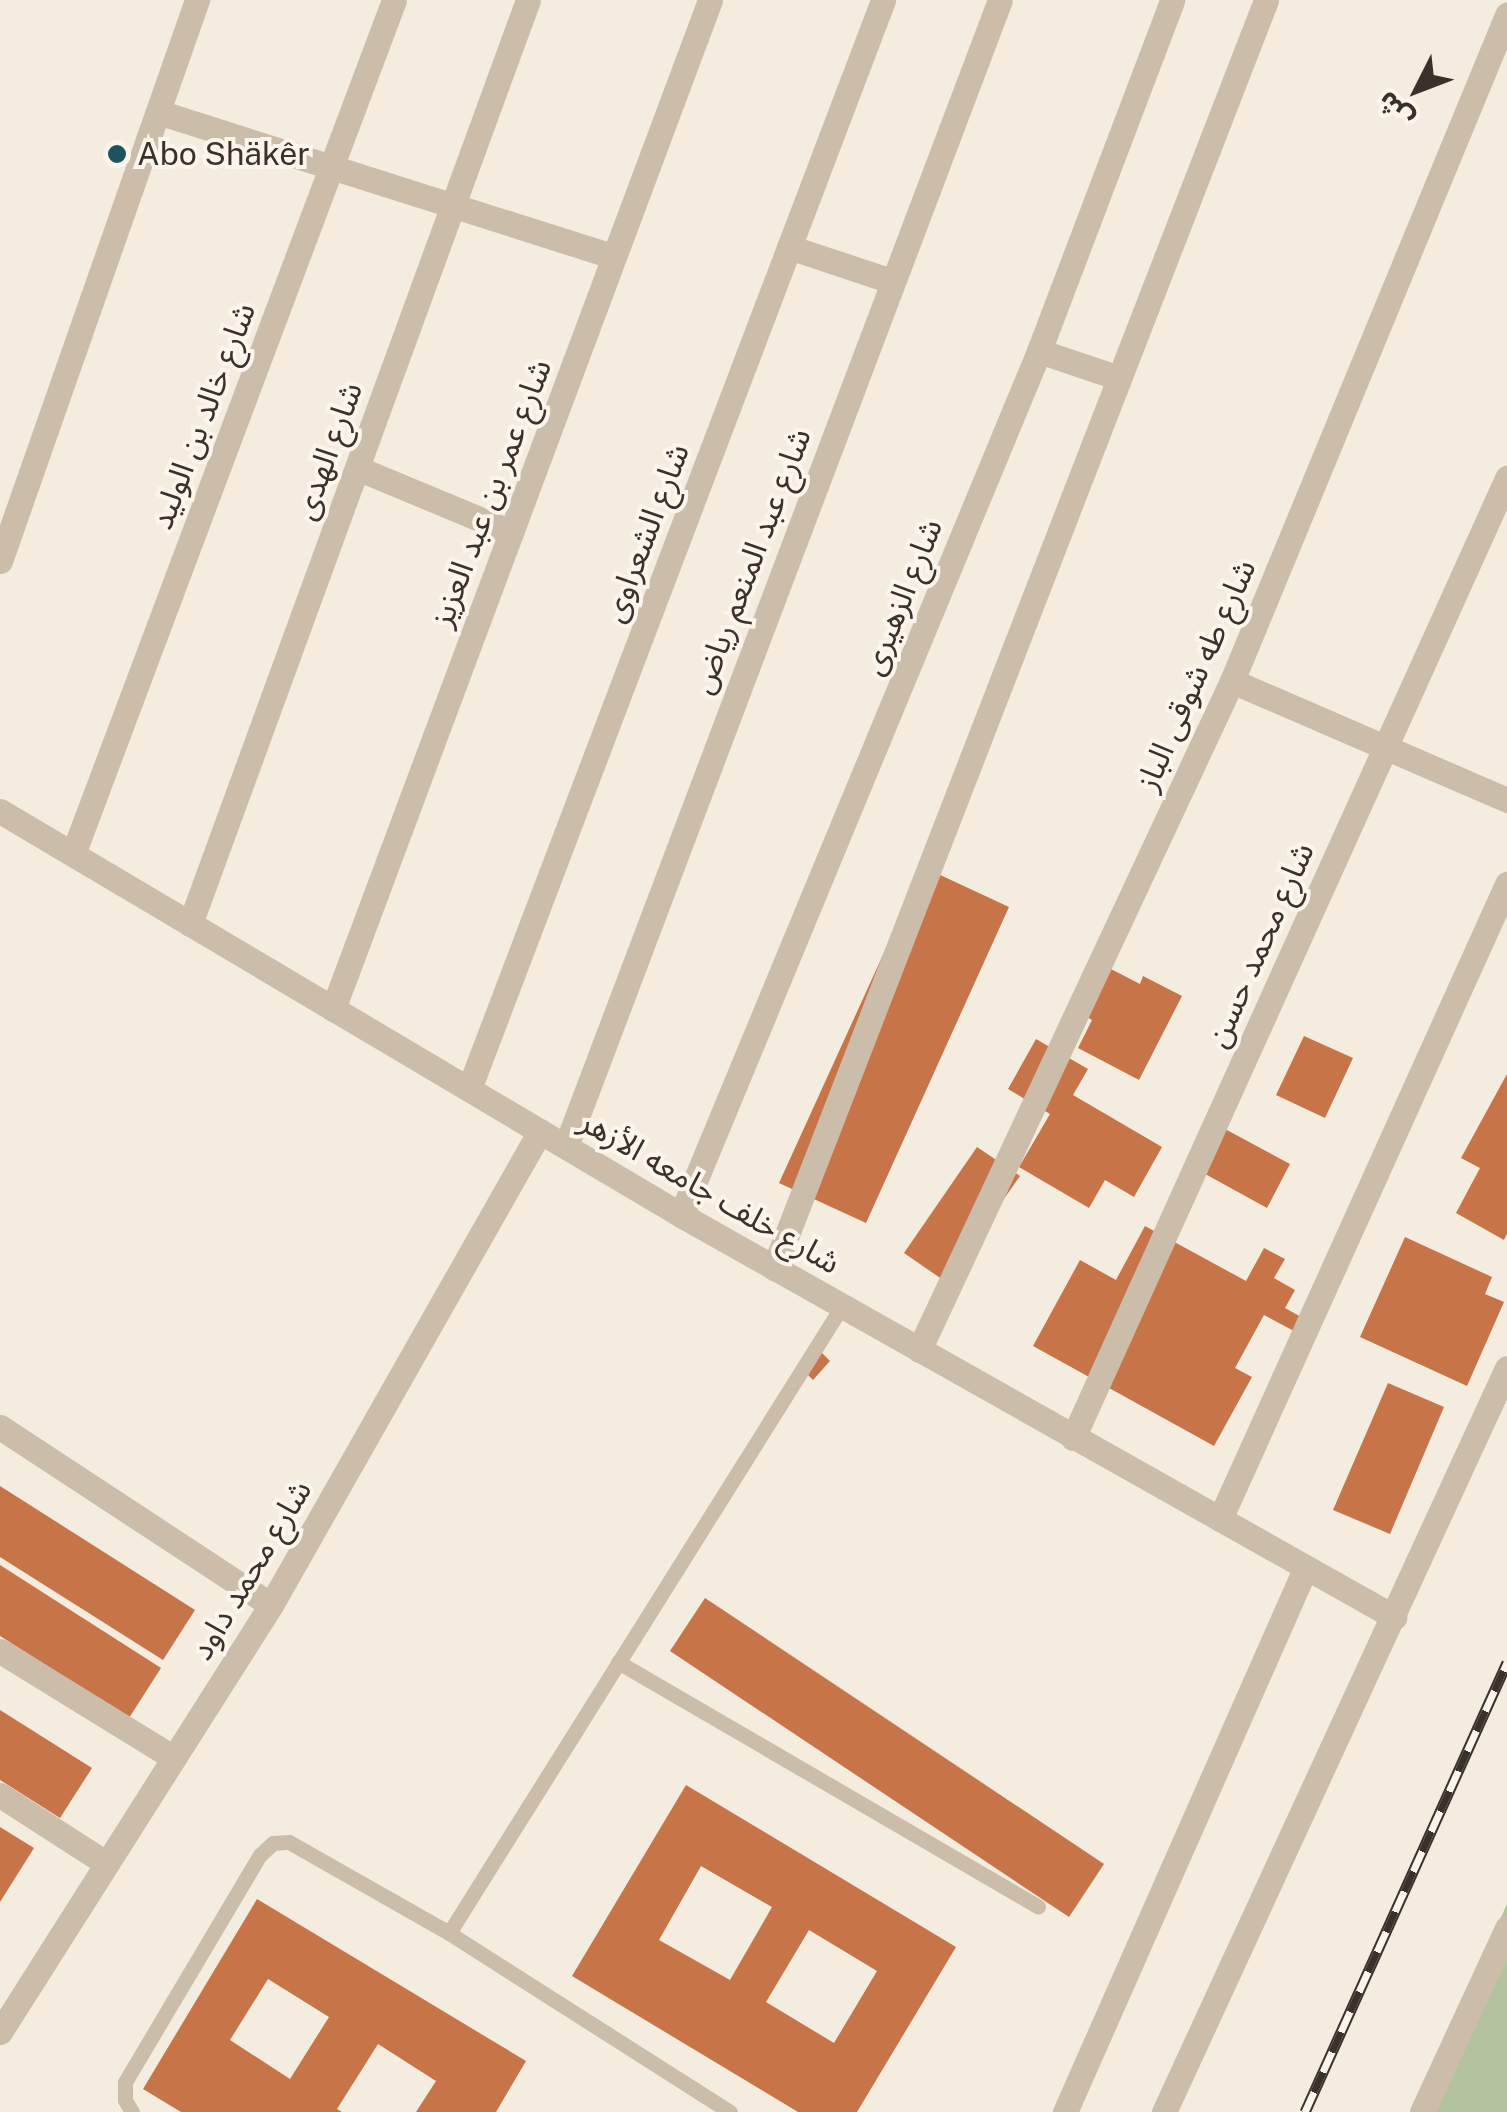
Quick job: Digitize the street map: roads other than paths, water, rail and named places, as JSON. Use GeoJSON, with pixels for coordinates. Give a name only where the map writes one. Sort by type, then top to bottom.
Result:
{"type":"FeatureCollection","features":[{"type":"Feature","properties":{"kind":"street"},"geometry":{"type":"LineString","coordinates":[[0,561],[197,0]]}},
{"type":"Feature","properties":{"kind":"street","name":"شارع خالد بن الوليد"},"geometry":{"type":"LineString","coordinates":[[73,854],[394,0]]}},
{"type":"Feature","properties":{"kind":"street","name":"شارع الهدى"},"geometry":{"type":"LineString","coordinates":[[190,924],[528,0]]}},
{"type":"Feature","properties":{"kind":"street","name":"شارع عمر بن عبد العزيز"},"geometry":{"type":"LineString","coordinates":[[333,1009],[710,0]]}},
{"type":"Feature","properties":{"kind":"street","name":"شارع الشعراوى"},"geometry":{"type":"LineString","coordinates":[[470,1089],[884,0]]}},
{"type":"Feature","properties":{"kind":"street","name":"شارع عبد المنعم رياض"},"geometry":{"type":"LineString","coordinates":[[566,1146],[1000,0]]}},
{"type":"Feature","properties":{"kind":"street","name":"شارع الزهيرى"},"geometry":{"type":"LineString","coordinates":[[682,1215],[1038,351],[1172,0]]}},
{"type":"Feature","properties":{"kind":"street"},"geometry":{"type":"LineString","coordinates":[[774,1268],[1266,0]]}},
{"type":"Feature","properties":{"kind":"street","name":"شارع طه شوقى الباز"},"geometry":{"type":"LineString","coordinates":[[919,1350],[1232,681],[1507,15]]}},
{"type":"Feature","properties":{"kind":"street"},"geometry":{"type":"LineString","coordinates":[[158,112],[614,257]]}},
{"type":"Feature","properties":{"kind":"street"},"geometry":{"type":"LineString","coordinates":[[789,247],[892,280]]}},
{"type":"Feature","properties":{"kind":"street"},"geometry":{"type":"LineString","coordinates":[[1038,351],[1119,378]]}},
{"type":"Feature","properties":{"kind":"street"},"geometry":{"type":"LineString","coordinates":[[357,468],[511,532]]}},
{"type":"Feature","properties":{"kind":"street","name":"شارع محمد حسن"},"geometry":{"type":"LineString","coordinates":[[1073,1438],[1507,478]]}},
{"type":"Feature","properties":{"kind":"street"},"geometry":{"type":"LineString","coordinates":[[1232,681],[1507,800]]}},
{"type":"Feature","properties":{"kind":"street","name":"شارع خلف جامعه الأزهر"},"geometry":{"type":"LineString","coordinates":[[0,812],[682,1215],[1394,1617]]}},
{"type":"Feature","properties":{"kind":"street"},"geometry":{"type":"LineString","coordinates":[[1220,1518],[1507,884]]}},
{"type":"Feature","properties":{"kind":"street","name":"شارع محمد داود"},"geometry":{"type":"LineString","coordinates":[[4,2019],[271,1605],[540,1131]]}},
{"type":"Feature","properties":{"kind":"street"},"geometry":{"type":"LineString","coordinates":[[1164,2112],[1507,1368]]}},
{"type":"Feature","properties":{"kind":"street"},"geometry":{"type":"LineString","coordinates":[[0,1427],[271,1605]]}},
{"type":"Feature","properties":{"kind":"street"},"geometry":{"type":"LineString","coordinates":[[1064,2112],[1305,1569]]}},
{"type":"Feature","properties":{"kind":"street"},"geometry":{"type":"LineString","coordinates":[[0,1651],[174,1758]]}},
{"type":"Feature","properties":{"kind":"street"},"geometry":{"type":"LineString","coordinates":[[0,1796],[107,1864]]}},
{"type":"Feature","properties":{"kind":"street"},"geometry":{"type":"LineString","coordinates":[[1422,2112],[1507,1928]]}},
{"type":"Feature","properties":{"kind":"lane"},"geometry":{"type":"LineString","coordinates":[[449,1933],[842,1306]]}},
{"type":"Feature","properties":{"kind":"lane"},"geometry":{"type":"LineString","coordinates":[[618,1662],[1038,1906]]}},
{"type":"Feature","properties":{"kind":"lane"},"geometry":{"type":"LineString","coordinates":[[132,2112],[125,2100],[125,2082],[260,1855],[273,1843],[290,1842],[449,1933],[730,2112]]}},
{"type":"Feature","properties":{"kind":"railway"},"geometry":{"type":"LineString","coordinates":[[1305,2112],[1507,1662]]}},
{"type":"Feature","properties":{"kind":"place","name":"Abo Shäkêr"},"geometry":{"type":"Point","coordinates":[117,154]}}]}
